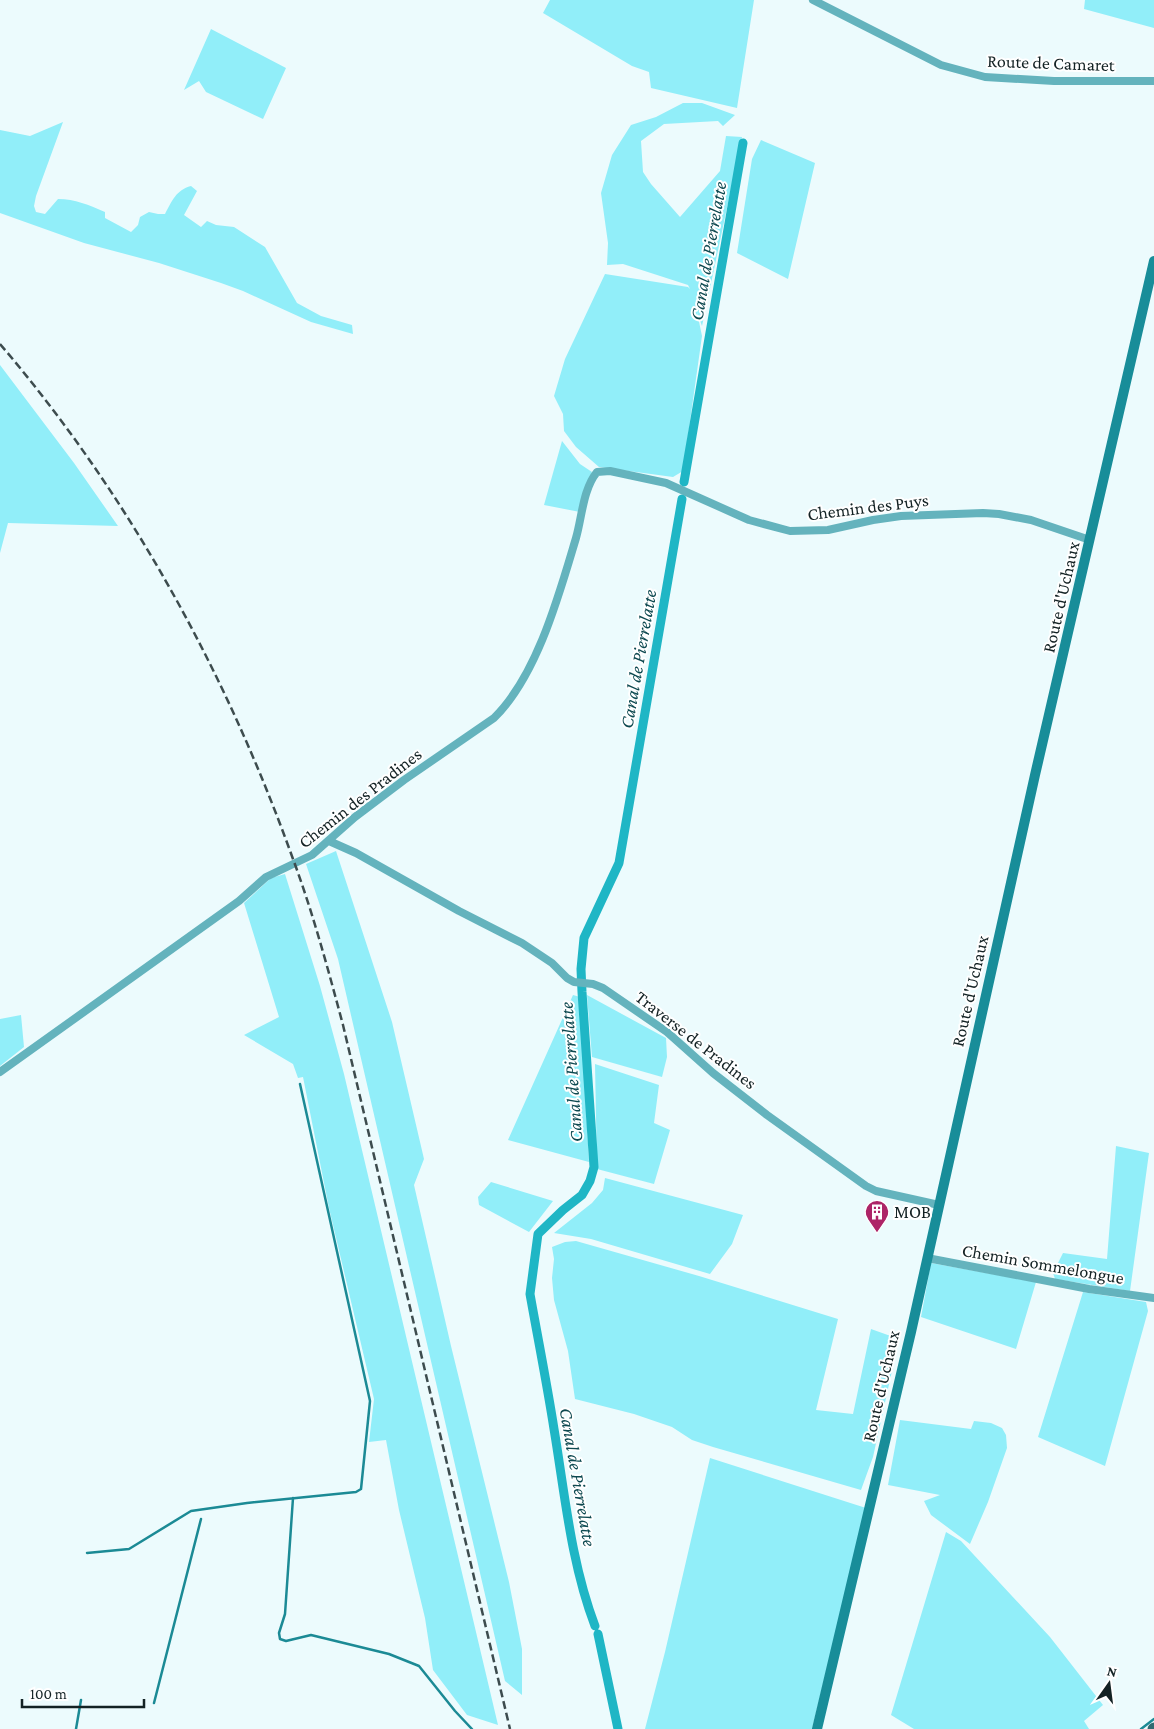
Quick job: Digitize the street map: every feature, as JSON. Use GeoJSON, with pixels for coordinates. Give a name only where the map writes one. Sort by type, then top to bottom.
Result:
{"type":"FeatureCollection","features":[{"type":"Feature","properties":{"kind":"main road","name":"Route d'Uchaux"},"geometry":{"type":"LineString","coordinates":[[817,1729],[927,1258],[1035,776],[1154,261]]}},
{"type":"Feature","properties":{"kind":"street","name":"Route de Camaret"},"geometry":{"type":"LineString","coordinates":[[813,0],[941,65],[985,77],[1154,81]]}},
{"type":"Feature","properties":{"kind":"street","name":"Chemin des Puys"},"geometry":{"type":"LineString","coordinates":[[597,472],[610,471],[666,483],[749,520],[790,531],[828,530],[901,516],[983,513],[1031,520],[1090,540]]}},
{"type":"Feature","properties":{"kind":"street","name":"Chemin des Pradines"},"geometry":{"type":"LineString","coordinates":[[0,1072],[232,906],[266,877],[305,859],[329,841],[355,817],[404,780],[494,718],[517,691],[544,636],[574,544],[589,486],[597,472]]}},
{"type":"Feature","properties":{"kind":"street","name":"Traverse de Pradines"},"geometry":{"type":"LineString","coordinates":[[329,841],[356,853],[459,911],[522,943],[552,963],[567,978],[602,988],[667,1032],[713,1074],[866,1186],[876,1191],[939,1205]]}},
{"type":"Feature","properties":{"kind":"street","name":"Chemin Sommelongue"},"geometry":{"type":"LineString","coordinates":[[927,1258],[1089,1289],[1154,1298]]}},
{"type":"Feature","properties":{"kind":"shaded area"},"geometry":{"type":"Polygon","coordinates":[[[550,0],[754,0],[737,108],[651,88],[649,72],[632,66],[543,13],[550,0]]]}},
{"type":"Feature","properties":{"kind":"shaded area"},"geometry":{"type":"Polygon","coordinates":[[[1085,0],[1154,0],[1154,28],[1084,9],[1085,0]]]}},
{"type":"Feature","properties":{"kind":"shaded area"},"geometry":{"type":"Polygon","coordinates":[[[211,29],[286,68],[263,119],[206,92],[199,81],[184,90],[211,29]]]}},
{"type":"Feature","properties":{"kind":"shaded area"},"geometry":{"type":"Polygon","coordinates":[[[683,103],[702,103],[735,115],[723,126],[718,121],[664,124],[641,141],[643,172],[680,217],[720,171],[726,136],[742,137],[702,326],[697,312],[702,336],[683,471],[673,477],[599,467],[576,447],[564,431],[563,414],[554,396],[565,359],[605,274],[688,287],[690,289],[688,285],[623,264],[607,265],[608,243],[601,193],[612,155],[631,125],[656,117],[683,103]]]}},
{"type":"Feature","properties":{"kind":"shaded area"},"geometry":{"type":"Polygon","coordinates":[[[63,122],[36,196],[34,206],[36,212],[45,214],[58,199],[76,201],[105,212],[105,218],[131,232],[138,225],[140,217],[149,212],[165,214],[178,193],[191,186],[197,191],[184,215],[201,227],[207,221],[216,225],[234,227],[265,247],[297,303],[321,316],[352,325],[353,334],[311,322],[221,283],[159,263],[84,243],[0,213],[0,130],[30,136],[63,122]]]}},
{"type":"Feature","properties":{"kind":"shaded area"},"geometry":{"type":"Polygon","coordinates":[[[761,140],[815,163],[788,279],[737,253],[752,159],[761,140]]]}},
{"type":"Feature","properties":{"kind":"shaded area"},"geometry":{"type":"Polygon","coordinates":[[[0,365],[74,463],[118,526],[8,523],[0,553],[0,365]]]}},
{"type":"Feature","properties":{"kind":"shaded area"},"geometry":{"type":"Polygon","coordinates":[[[562,441],[580,464],[592,472],[585,488],[580,512],[544,505],[562,441]]]}},
{"type":"Feature","properties":{"kind":"shaded area"},"geometry":{"type":"Polygon","coordinates":[[[336,851],[392,1022],[424,1159],[414,1185],[509,1582],[522,1649],[522,1695],[505,1681],[338,959],[306,864],[336,851]]]}},
{"type":"Feature","properties":{"kind":"shaded area"},"geometry":{"type":"Polygon","coordinates":[[[285,874],[320,986],[344,1074],[498,1725],[467,1715],[433,1670],[425,1618],[399,1510],[386,1440],[369,1442],[374,1399],[329,1208],[303,1077],[298,1078],[293,1064],[244,1035],[279,1017],[244,903],[271,878],[285,874]]]}},
{"type":"Feature","properties":{"kind":"shaded area"},"geometry":{"type":"Polygon","coordinates":[[[573,995],[580,997],[589,1162],[508,1140],[573,995]]]}},
{"type":"Feature","properties":{"kind":"shaded area"},"geometry":{"type":"Polygon","coordinates":[[[587,995],[666,1038],[667,1057],[662,1077],[592,1057],[587,995]]]}},
{"type":"Feature","properties":{"kind":"shaded area"},"geometry":{"type":"Polygon","coordinates":[[[21,1015],[24,1047],[0,1066],[0,1019],[21,1015]]]}},
{"type":"Feature","properties":{"kind":"shaded area"},"geometry":{"type":"Polygon","coordinates":[[[595,1064],[659,1085],[654,1123],[670,1130],[654,1184],[597,1169],[595,1064]]]}},
{"type":"Feature","properties":{"kind":"shaded area"},"geometry":{"type":"Polygon","coordinates":[[[1116,1146],[1149,1153],[1130,1291],[1055,1279],[1053,1273],[1063,1253],[1107,1259],[1116,1146]]]}},
{"type":"Feature","properties":{"kind":"shaded area"},"geometry":{"type":"Polygon","coordinates":[[[605,1178],[743,1215],[732,1244],[710,1274],[591,1239],[554,1233],[592,1203],[603,1190],[605,1178]]]}},
{"type":"Feature","properties":{"kind":"shaded area"},"geometry":{"type":"Polygon","coordinates":[[[491,1182],[553,1201],[529,1232],[479,1205],[478,1197],[491,1182]]]}},
{"type":"Feature","properties":{"kind":"shaded area"},"geometry":{"type":"Polygon","coordinates":[[[576,1241],[699,1276],[838,1319],[816,1410],[853,1414],[871,1329],[899,1339],[873,1457],[861,1490],[713,1447],[692,1440],[672,1427],[634,1414],[575,1399],[568,1351],[554,1300],[552,1278],[554,1259],[552,1247],[565,1242],[576,1241]]]}},
{"type":"Feature","properties":{"kind":"shaded area"},"geometry":{"type":"Polygon","coordinates":[[[931,1263],[1036,1282],[1016,1349],[921,1317],[931,1263]]]}},
{"type":"Feature","properties":{"kind":"shaded area"},"geometry":{"type":"Polygon","coordinates":[[[1083,1292],[1146,1302],[1148,1311],[1105,1466],[1038,1437],[1083,1292]]]}},
{"type":"Feature","properties":{"kind":"shaded area"},"geometry":{"type":"Polygon","coordinates":[[[900,1420],[971,1429],[974,1421],[991,1423],[1002,1428],[1006,1435],[1007,1448],[988,1502],[970,1544],[931,1515],[924,1501],[940,1495],[888,1485],[900,1420]]]}},
{"type":"Feature","properties":{"kind":"shaded area"},"geometry":{"type":"Polygon","coordinates":[[[710,1458],[866,1508],[812,1729],[645,1729],[710,1458]]]}},
{"type":"Feature","properties":{"kind":"shaded area"},"geometry":{"type":"Polygon","coordinates":[[[946,1532],[961,1541],[1050,1637],[1103,1705],[1084,1721],[1089,1729],[914,1729],[891,1715],[946,1532]]]}},
{"type":"Feature","properties":{"kind":"waterway","name":"Canal de Pierrelatte"},"geometry":{"type":"LineString","coordinates":[[684,482],[743,143]]}},
{"type":"Feature","properties":{"kind":"waterway","name":"Canal de Pierrelatte"},"geometry":{"type":"LineString","coordinates":[[595,1626],[574,1553],[530,1294],[538,1234],[582,1195],[590,1181],[594,1167],[582,992],[581,969],[584,938],[619,863],[682,499]]}},
{"type":"Feature","properties":{"kind":"waterway"},"geometry":{"type":"LineString","coordinates":[[87,1553],[129,1549],[191,1511],[247,1503],[356,1492],[361,1489],[370,1401],[300,1084]]}},
{"type":"Feature","properties":{"kind":"waterway"},"geometry":{"type":"LineString","coordinates":[[293,1498],[285,1614],[279,1633],[280,1639],[286,1641],[311,1635],[389,1654],[419,1666],[472,1729]]}},
{"type":"Feature","properties":{"kind":"waterway"},"geometry":{"type":"LineString","coordinates":[[154,1703],[201,1519]]}},
{"type":"Feature","properties":{"kind":"waterway","name":"Canal de Pierrelatte"},"geometry":{"type":"LineString","coordinates":[[598,1634],[618,1729]]}},
{"type":"Feature","properties":{"kind":"waterway"},"geometry":{"type":"LineString","coordinates":[[76,1729],[81,1700]]}},
{"type":"Feature","properties":{"kind":"waterway"},"geometry":{"type":"LineString","coordinates":[[1141,1729],[1154,1719]]}},
{"type":"Feature","properties":{"kind":"railway"},"geometry":{"type":"LineString","coordinates":[[0,344],[47,402],[91,462],[132,524],[170,588],[205,654],[237,721],[293,859],[314,920],[343,1025],[510,1729]]}},
{"type":"Feature","properties":{"kind":"place","name":"MOB"},"geometry":{"type":"Point","coordinates":[877,1233]}}]}
